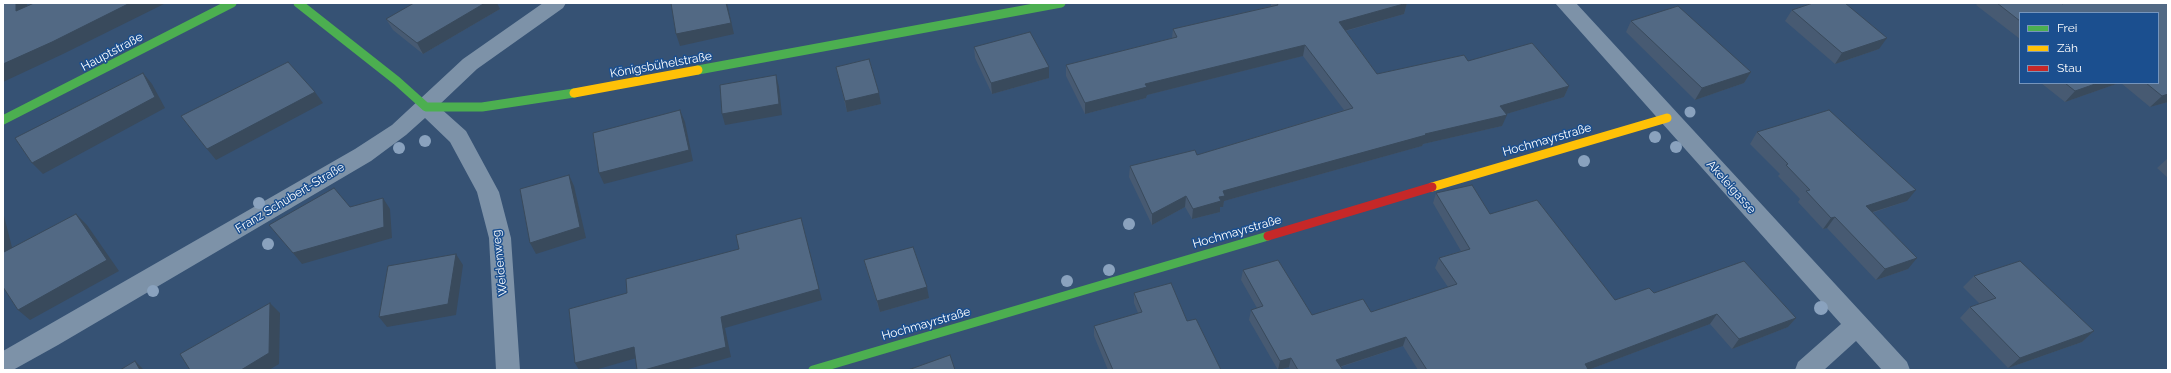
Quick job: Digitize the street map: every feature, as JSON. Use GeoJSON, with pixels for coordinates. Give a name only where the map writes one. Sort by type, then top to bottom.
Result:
{"type":"FeatureCollection","features":[{"type":"Feature","properties":{"kind":"street","name":"Hauptstraße"},"geometry":{"type":"LineString","coordinates":[[3,120],[232,3]]}},
{"type":"Feature","properties":{"kind":"street"},"geometry":{"type":"LineString","coordinates":[[298,3],[397,81],[426,107]]}},
{"type":"Feature","properties":{"kind":"street","name":"Franz Schubert-Straße"},"geometry":{"type":"LineString","coordinates":[[3,362],[49,338],[363,155],[399,130],[426,107],[470,64],[556,3]]}},
{"type":"Feature","properties":{"kind":"street","name":"Königsbühelstraße"},"geometry":{"type":"LineString","coordinates":[[426,107],[482,107],[530,101],[1061,3]]}},
{"type":"Feature","properties":{"kind":"street","name":"Akeleigasse"},"geometry":{"type":"LineString","coordinates":[[1565,3],[1667,118],[1898,370]]}},
{"type":"Feature","properties":{"kind":"street","name":"Weidenweg"},"geometry":{"type":"LineString","coordinates":[[426,107],[458,136],[488,192],[500,238],[508,370]]}},
{"type":"Feature","properties":{"kind":"street","name":"Hochmayrstraße"},"geometry":{"type":"LineString","coordinates":[[813,370],[1667,118]]}},
{"type":"Feature","properties":{"kind":"street"},"geometry":{"type":"LineString","coordinates":[[1807,370],[1856,325]]}},
{"type":"Feature","properties":{"kind":"building"},"geometry":{"type":"Polygon","coordinates":[[[3,3],[16,3],[16,11],[34,3],[130,3],[52,42],[3,64],[3,3]]]}},
{"type":"Feature","properties":{"kind":"building"},"geometry":{"type":"Polygon","coordinates":[[[414,3],[485,3],[417,43],[386,19],[414,3]]]}},
{"type":"Feature","properties":{"kind":"building"},"geometry":{"type":"Polygon","coordinates":[[[671,3],[726,3],[731,23],[676,34],[671,3]]]}},
{"type":"Feature","properties":{"kind":"building"},"geometry":{"type":"Polygon","coordinates":[[[1277,3],[1407,3],[1339,22],[1377,74],[1464,55],[1468,61],[1532,43],[1569,86],[1500,106],[1507,115],[1425,134],[1426,135],[1223,191],[1225,196],[1219,197],[1221,201],[1193,209],[1186,196],[1152,214],[1130,166],[1195,150],[1197,155],[1353,108],[1305,45],[1145,84],[1147,87],[1085,103],[1066,65],[1177,37],[1173,29],[1278,5],[1277,3]]]}},
{"type":"Feature","properties":{"kind":"building"},"geometry":{"type":"Polygon","coordinates":[[[1813,3],[1845,3],[1887,38],[1842,53],[1792,10],[1813,3]]]}},
{"type":"Feature","properties":{"kind":"building"},"geometry":{"type":"Polygon","coordinates":[[[1997,3],[2168,3],[2168,94],[2162,96],[2147,84],[2159,84],[2159,12],[2019,12],[2019,20],[1997,3]]]}},
{"type":"Feature","properties":{"kind":"building"},"geometry":{"type":"Polygon","coordinates":[[[1678,6],[1751,72],[1702,88],[1631,21],[1678,6]]]}},
{"type":"Feature","properties":{"kind":"building"},"geometry":{"type":"Polygon","coordinates":[[[1030,32],[1049,67],[991,83],[974,47],[1030,32]]]}},
{"type":"Feature","properties":{"kind":"building"},"geometry":{"type":"Polygon","coordinates":[[[869,59],[879,93],[845,101],[836,67],[869,59]]]}},
{"type":"Feature","properties":{"kind":"building"},"geometry":{"type":"Polygon","coordinates":[[[288,62],[315,92],[207,149],[181,116],[288,62]]]}},
{"type":"Feature","properties":{"kind":"building"},"geometry":{"type":"Polygon","coordinates":[[[143,73],[155,97],[32,163],[15,138],[143,73]]]}},
{"type":"Feature","properties":{"kind":"building"},"geometry":{"type":"Polygon","coordinates":[[[776,75],[779,104],[722,114],[720,85],[776,75]]]}},
{"type":"Feature","properties":{"kind":"building"},"geometry":{"type":"Polygon","coordinates":[[[2066,84],[2095,84],[2075,91],[2066,84]]]}},
{"type":"Feature","properties":{"kind":"building"},"geometry":{"type":"Polygon","coordinates":[[[680,110],[689,150],[599,173],[593,133],[680,110]]]}},
{"type":"Feature","properties":{"kind":"building"},"geometry":{"type":"Polygon","coordinates":[[[1829,110],[1916,190],[1866,206],[1917,258],[1885,269],[1835,217],[1831,218],[1806,191],[1810,190],[1786,165],[1788,164],[1757,132],[1829,110]]]}},
{"type":"Feature","properties":{"kind":"building"},"geometry":{"type":"Polygon","coordinates":[[[569,175],[580,227],[530,243],[520,189],[569,175]]]}},
{"type":"Feature","properties":{"kind":"building"},"geometry":{"type":"Polygon","coordinates":[[[1472,185],[1490,214],[1537,200],[1615,300],[1649,288],[1654,293],[1744,261],[1796,318],[1739,339],[1717,314],[1585,364],[1588,369],[1584,370],[1427,370],[1406,337],[1336,360],[1343,370],[1298,370],[1291,358],[1280,361],[1251,310],[1263,306],[1243,270],[1278,260],[1312,315],[1363,299],[1371,312],[1457,284],[1439,258],[1470,249],[1436,193],[1472,185]]]}},
{"type":"Feature","properties":{"kind":"building"},"geometry":{"type":"Polygon","coordinates":[[[334,188],[350,207],[383,198],[384,227],[293,253],[269,225],[334,188]]]}},
{"type":"Feature","properties":{"kind":"building"},"geometry":{"type":"Polygon","coordinates":[[[76,214],[107,260],[18,310],[3,287],[3,248],[4,252],[76,214]]]}},
{"type":"Feature","properties":{"kind":"building"},"geometry":{"type":"Polygon","coordinates":[[[801,218],[819,289],[721,317],[726,347],[644,370],[637,370],[634,347],[575,363],[569,309],[627,293],[626,279],[739,249],[736,235],[801,218]]]}},
{"type":"Feature","properties":{"kind":"building"},"geometry":{"type":"Polygon","coordinates":[[[913,247],[927,287],[877,301],[864,260],[913,247]]]}},
{"type":"Feature","properties":{"kind":"building"},"geometry":{"type":"Polygon","coordinates":[[[456,254],[448,304],[379,317],[388,266],[456,254]]]}},
{"type":"Feature","properties":{"kind":"building"},"geometry":{"type":"Polygon","coordinates":[[[2020,261],[2094,331],[2020,358],[1970,307],[1996,298],[1974,276],[2020,261]]]}},
{"type":"Feature","properties":{"kind":"building"},"geometry":{"type":"Polygon","coordinates":[[[1171,283],[1187,321],[1196,319],[1221,370],[1113,370],[1094,326],[1142,312],[1134,293],[1171,283]]]}},
{"type":"Feature","properties":{"kind":"building"},"geometry":{"type":"Polygon","coordinates":[[[270,303],[269,353],[241,370],[190,370],[180,354],[270,303]]]}},
{"type":"Feature","properties":{"kind":"building"},"geometry":{"type":"Polygon","coordinates":[[[950,355],[955,370],[908,370],[950,355]]]}},
{"type":"Feature","properties":{"kind":"building"},"geometry":{"type":"Polygon","coordinates":[[[135,361],[140,370],[120,370],[135,361]]]}},
{"type":"Feature","properties":{"kind":"traffic: fast"},"geometry":{"type":"LineString","coordinates":[[3,120],[232,3]]}},
{"type":"Feature","properties":{"kind":"traffic: fast"},"geometry":{"type":"LineString","coordinates":[[298,3],[397,81],[426,107],[482,107],[574,93]]}},
{"type":"Feature","properties":{"kind":"traffic: fast"},"geometry":{"type":"LineString","coordinates":[[698,70],[1061,3]]}},
{"type":"Feature","properties":{"kind":"traffic: fast"},"geometry":{"type":"LineString","coordinates":[[813,370],[1268,236]]}},
{"type":"Feature","properties":{"kind":"traffic: slow"},"geometry":{"type":"LineString","coordinates":[[574,93],[698,70]]}},
{"type":"Feature","properties":{"kind":"traffic: slow"},"geometry":{"type":"LineString","coordinates":[[1432,187],[1667,118]]}},
{"type":"Feature","properties":{"kind":"traffic: jam"},"geometry":{"type":"LineString","coordinates":[[1268,236],[1432,187]]}}]}
